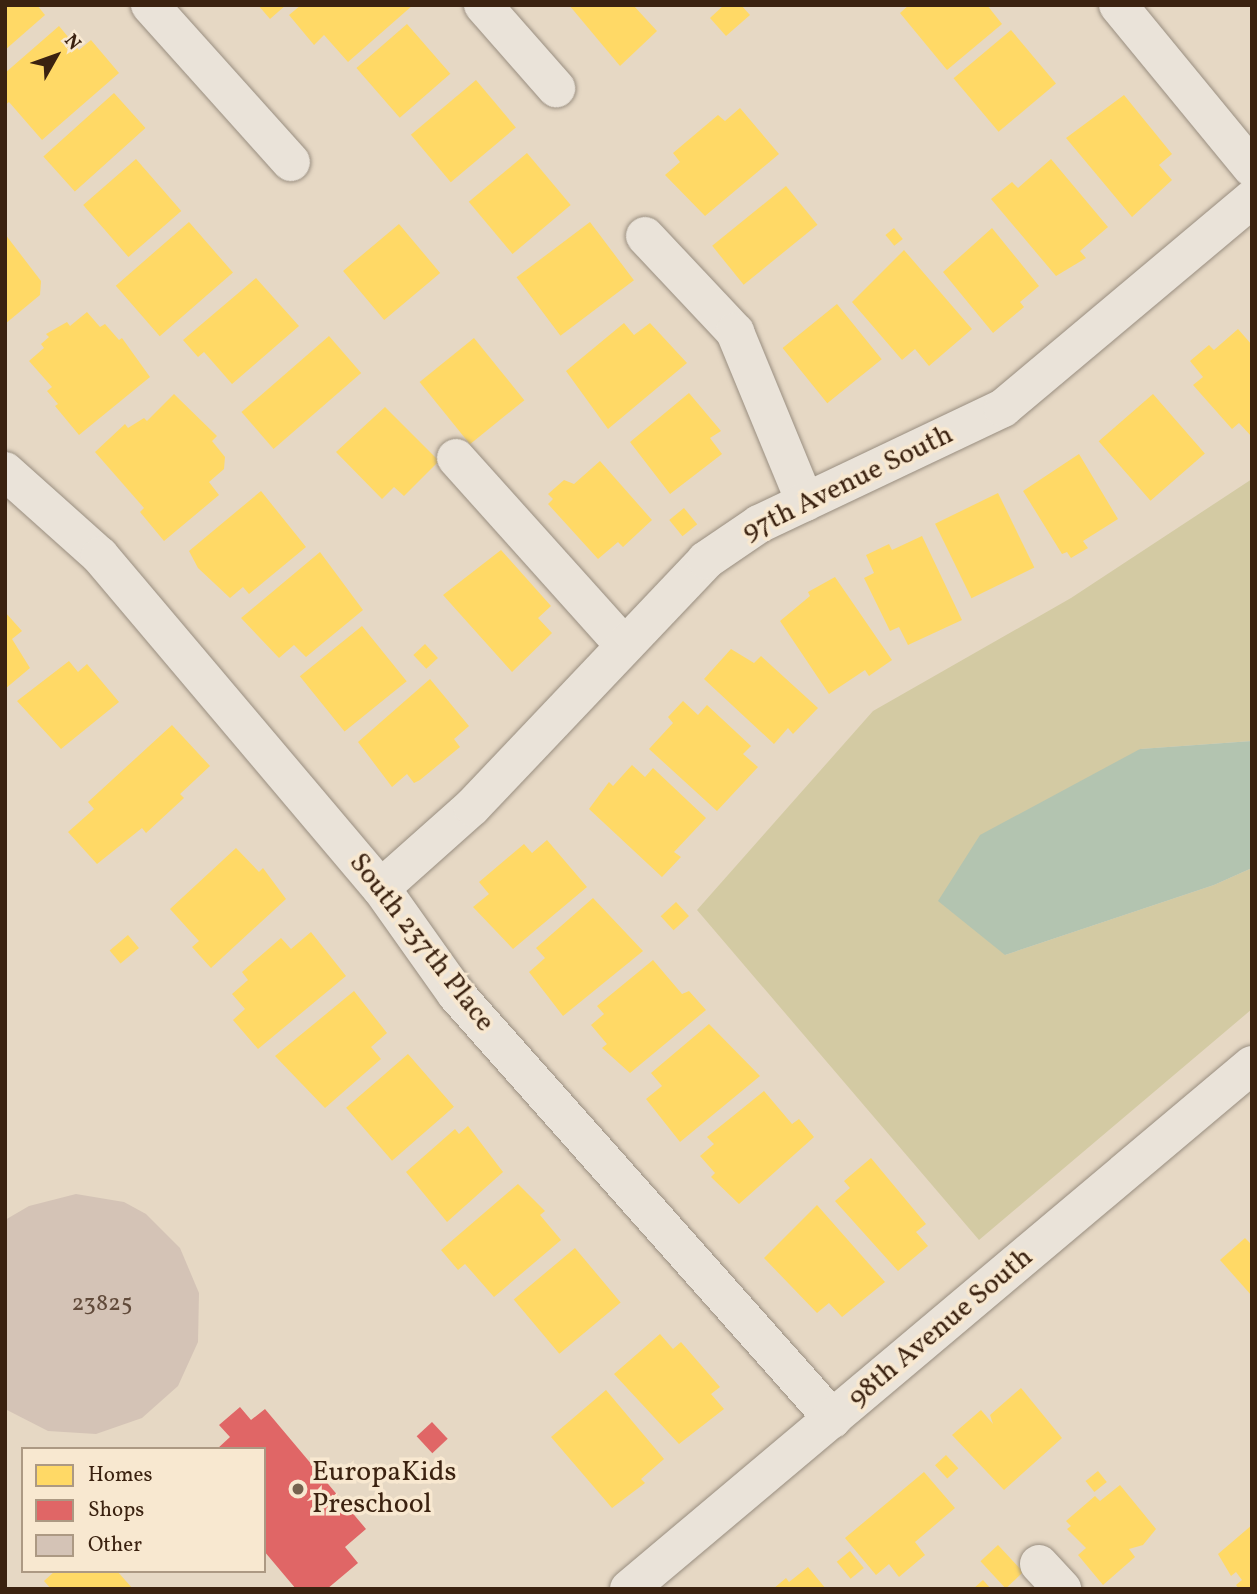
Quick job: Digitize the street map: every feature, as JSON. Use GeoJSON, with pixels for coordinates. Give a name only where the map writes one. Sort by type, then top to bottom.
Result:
{"type":"FeatureCollection","features":[{"type":"Feature","properties":{"kind":"street"},"geometry":{"type":"LineString","coordinates":[[150,5],[291,162]]}},
{"type":"Feature","properties":{"kind":"street"},"geometry":{"type":"LineString","coordinates":[[483,5],[556,88]]}},
{"type":"Feature","properties":{"kind":"street"},"geometry":{"type":"LineString","coordinates":[[1118,5],[1252,168]]}},
{"type":"Feature","properties":{"kind":"street","name":"97th Avenue South"},"geometry":{"type":"LineString","coordinates":[[381,888],[472,807],[706,560],[759,524],[1003,408],[1252,199]]}},
{"type":"Feature","properties":{"kind":"street"},"geometry":{"type":"LineString","coordinates":[[645,236],[735,332],[805,502]]}},
{"type":"Feature","properties":{"kind":"street"},"geometry":{"type":"LineString","coordinates":[[456,458],[624,645]]}},
{"type":"Feature","properties":{"kind":"street","name":"South 237th Place"},"geometry":{"type":"LineString","coordinates":[[5,471],[100,556],[381,888],[456,994],[833,1419]]}},
{"type":"Feature","properties":{"kind":"street","name":"98th Avenue South"},"geometry":{"type":"LineString","coordinates":[[629,1589],[1252,1065]]}},
{"type":"Feature","properties":{"kind":"shaded area"},"geometry":{"type":"Polygon","coordinates":[[[1252,479],[1252,741],[1140,749],[1005,955],[1214,885],[1252,868],[1252,1009],[979,1240],[697,910],[873,711],[1071,598],[1252,479]]]}},
{"type":"Feature","properties":{"kind":"shaded area"},"geometry":{"type":"Polygon","coordinates":[[[1252,741],[1252,868],[1214,885],[1005,955],[938,901],[980,835],[1140,749],[1252,741]]]}},
{"type":"Feature","properties":{"kind":"building: Homes"},"geometry":{"type":"Polygon","coordinates":[[[5,5],[37,5],[45,15],[5,50],[5,5]]]}},
{"type":"Feature","properties":{"kind":"building: Homes"},"geometry":{"type":"Polygon","coordinates":[[[258,5],[286,5],[270,19],[258,5]]]}},
{"type":"Feature","properties":{"kind":"building: Homes"},"geometry":{"type":"Polygon","coordinates":[[[301,5],[413,5],[348,62],[324,35],[314,45],[289,15],[301,5]]]}},
{"type":"Feature","properties":{"kind":"building: Homes"},"geometry":{"type":"Polygon","coordinates":[[[569,5],[633,5],[657,31],[620,66],[569,5]]]}},
{"type":"Feature","properties":{"kind":"building: Homes"},"geometry":{"type":"Polygon","coordinates":[[[724,5],[741,5],[750,15],[726,36],[710,18],[724,5]]]}},
{"type":"Feature","properties":{"kind":"building: Homes"},"geometry":{"type":"Polygon","coordinates":[[[909,5],[987,5],[1002,24],[947,70],[900,13],[909,5]]]}},
{"type":"Feature","properties":{"kind":"building: Homes"},"geometry":{"type":"Polygon","coordinates":[[[407,24],[450,74],[400,118],[356,68],[407,24]]]}},
{"type":"Feature","properties":{"kind":"building: Homes"},"geometry":{"type":"Polygon","coordinates":[[[59,26],[79,50],[91,40],[119,73],[42,140],[9,102],[5,105],[5,73],[59,26]]]}},
{"type":"Feature","properties":{"kind":"building: Homes"},"geometry":{"type":"Polygon","coordinates":[[[1011,30],[1056,84],[999,132],[954,78],[1011,30]]]}},
{"type":"Feature","properties":{"kind":"building: Homes"},"geometry":{"type":"Polygon","coordinates":[[[476,80],[516,127],[451,182],[411,135],[476,80]]]}},
{"type":"Feature","properties":{"kind":"building: Homes"},"geometry":{"type":"Polygon","coordinates":[[[114,93],[145,128],[75,191],[43,157],[114,93]]]}},
{"type":"Feature","properties":{"kind":"building: Homes"},"geometry":{"type":"Polygon","coordinates":[[[1124,95],[1172,154],[1159,165],[1172,180],[1132,217],[1066,138],[1124,95]]]}},
{"type":"Feature","properties":{"kind":"building: Homes"},"geometry":{"type":"Polygon","coordinates":[[[740,108],[779,154],[705,216],[665,175],[680,162],[673,153],[718,115],[725,121],[740,108]]]}},
{"type":"Feature","properties":{"kind":"building: Homes"},"geometry":{"type":"Polygon","coordinates":[[[527,153],[571,205],[512,254],[469,202],[527,153]]]}},
{"type":"Feature","properties":{"kind":"building: Homes"},"geometry":{"type":"Polygon","coordinates":[[[136,159],[181,211],[128,257],[83,205],[136,159]]]}},
{"type":"Feature","properties":{"kind":"building: Homes"},"geometry":{"type":"Polygon","coordinates":[[[1051,159],[1108,227],[1080,251],[1086,258],[1056,276],[991,199],[1012,182],[1018,188],[1051,159]]]}},
{"type":"Feature","properties":{"kind":"building: Homes"},"geometry":{"type":"Polygon","coordinates":[[[786,186],[817,225],[744,285],[712,246],[786,186]]]}},
{"type":"Feature","properties":{"kind":"building: Homes"},"geometry":{"type":"Polygon","coordinates":[[[189,222],[233,273],[160,336],[116,286],[189,222]]]}},
{"type":"Feature","properties":{"kind":"building: Homes"},"geometry":{"type":"Polygon","coordinates":[[[590,222],[634,280],[560,336],[517,277],[590,222]]]}},
{"type":"Feature","properties":{"kind":"building: Homes"},"geometry":{"type":"Polygon","coordinates":[[[399,224],[440,273],[384,320],[343,271],[399,224]]]}},
{"type":"Feature","properties":{"kind":"building: Homes"},"geometry":{"type":"Polygon","coordinates":[[[894,228],[903,239],[894,246],[885,235],[894,228]]]}},
{"type":"Feature","properties":{"kind":"building: Homes"},"geometry":{"type":"Polygon","coordinates":[[[992,228],[1039,286],[1020,302],[1024,307],[993,333],[943,272],[992,228]]]}},
{"type":"Feature","properties":{"kind":"building: Homes"},"geometry":{"type":"Polygon","coordinates":[[[5,234],[41,281],[40,295],[5,324],[5,234]]]}},
{"type":"Feature","properties":{"kind":"building: Homes"},"geometry":{"type":"Polygon","coordinates":[[[904,250],[972,329],[929,366],[915,349],[902,360],[852,302],[904,250]]]}},
{"type":"Feature","properties":{"kind":"building: Homes"},"geometry":{"type":"Polygon","coordinates":[[[256,278],[299,326],[232,384],[204,352],[198,357],[183,340],[256,278]]]}},
{"type":"Feature","properties":{"kind":"building: Homes"},"geometry":{"type":"Polygon","coordinates":[[[837,304],[882,359],[827,403],[783,348],[837,304]]]}},
{"type":"Feature","properties":{"kind":"building: Homes"},"geometry":{"type":"Polygon","coordinates":[[[87,312],[100,327],[105,324],[119,340],[122,338],[150,377],[79,435],[55,406],[58,404],[47,391],[52,387],[29,361],[44,348],[41,344],[49,337],[46,334],[67,322],[70,326],[87,312]]]}},
{"type":"Feature","properties":{"kind":"building: Homes"},"geometry":{"type":"Polygon","coordinates":[[[624,323],[634,335],[650,323],[687,363],[608,429],[566,371],[624,323]]]}},
{"type":"Feature","properties":{"kind":"building: Homes"},"geometry":{"type":"Polygon","coordinates":[[[1238,329],[1252,345],[1252,437],[1239,423],[1232,429],[1193,385],[1203,377],[1190,361],[1209,345],[1214,350],[1238,329]]]}},
{"type":"Feature","properties":{"kind":"building: Homes"},"geometry":{"type":"Polygon","coordinates":[[[329,336],[361,373],[274,449],[241,412],[329,336]]]}},
{"type":"Feature","properties":{"kind":"building: Homes"},"geometry":{"type":"Polygon","coordinates":[[[474,338],[524,400],[470,444],[420,382],[474,338]]]}},
{"type":"Feature","properties":{"kind":"building: Homes"},"geometry":{"type":"Polygon","coordinates":[[[689,393],[721,431],[710,438],[722,454],[670,494],[630,442],[689,393]]]}},
{"type":"Feature","properties":{"kind":"building: Homes"},"geometry":{"type":"Polygon","coordinates":[[[174,394],[217,436],[212,441],[225,457],[224,469],[209,482],[219,495],[164,541],[140,512],[144,508],[95,452],[125,424],[128,428],[144,418],[147,421],[174,394]]]}},
{"type":"Feature","properties":{"kind":"building: Homes"},"geometry":{"type":"Polygon","coordinates":[[[1153,394],[1205,454],[1150,501],[1099,441],[1153,394]]]}},
{"type":"Feature","properties":{"kind":"building: Homes"},"geometry":{"type":"Polygon","coordinates":[[[385,407],[439,461],[404,496],[394,487],[382,499],[336,452],[385,407]]]}},
{"type":"Feature","properties":{"kind":"building: Homes"},"geometry":{"type":"Polygon","coordinates":[[[1079,454],[1118,519],[1083,541],[1088,548],[1071,558],[1067,552],[1062,554],[1023,491],[1079,454]]]}},
{"type":"Feature","properties":{"kind":"building: Homes"},"geometry":{"type":"Polygon","coordinates":[[[600,461],[652,520],[623,547],[618,542],[598,559],[548,504],[553,499],[548,494],[564,480],[574,484],[600,461]]]}},
{"type":"Feature","properties":{"kind":"building: Homes"},"geometry":{"type":"Polygon","coordinates":[[[261,491],[306,547],[249,594],[243,587],[230,598],[198,568],[189,551],[261,491]]]}},
{"type":"Feature","properties":{"kind":"building: Homes"},"geometry":{"type":"Polygon","coordinates":[[[998,493],[1034,568],[971,598],[935,524],[998,493]]]}},
{"type":"Feature","properties":{"kind":"building: Homes"},"geometry":{"type":"Polygon","coordinates":[[[684,508],[697,524],[682,536],[669,520],[684,508]]]}},
{"type":"Feature","properties":{"kind":"building: Homes"},"geometry":{"type":"Polygon","coordinates":[[[922,536],[962,620],[908,645],[899,627],[890,631],[864,578],[874,573],[866,555],[889,544],[892,550],[922,536]]]}},
{"type":"Feature","properties":{"kind":"building: Homes"},"geometry":{"type":"Polygon","coordinates":[[[501,550],[551,606],[538,618],[552,633],[512,672],[443,595],[501,550]]]}},
{"type":"Feature","properties":{"kind":"building: Homes"},"geometry":{"type":"Polygon","coordinates":[[[320,552],[363,610],[306,657],[294,645],[279,658],[241,618],[320,552]]]}},
{"type":"Feature","properties":{"kind":"building: Homes"},"geometry":{"type":"Polygon","coordinates":[[[835,577],[892,660],[869,676],[865,670],[829,694],[780,621],[810,596],[808,592],[835,577]]]}},
{"type":"Feature","properties":{"kind":"building: Homes"},"geometry":{"type":"Polygon","coordinates":[[[5,612],[22,631],[12,639],[30,668],[5,689],[5,612]]]}},
{"type":"Feature","properties":{"kind":"building: Homes"},"geometry":{"type":"Polygon","coordinates":[[[362,626],[407,681],[345,732],[300,676],[362,626]]]}},
{"type":"Feature","properties":{"kind":"building: Homes"},"geometry":{"type":"Polygon","coordinates":[[[425,644],[438,658],[426,669],[413,655],[425,644]]]}},
{"type":"Feature","properties":{"kind":"building: Homes"},"geometry":{"type":"Polygon","coordinates":[[[731,649],[754,663],[761,656],[818,708],[793,734],[788,728],[774,744],[704,679],[731,649]]]}},
{"type":"Feature","properties":{"kind":"building: Homes"},"geometry":{"type":"Polygon","coordinates":[[[69,661],[78,672],[87,664],[119,702],[61,749],[17,701],[69,661]]]}},
{"type":"Feature","properties":{"kind":"building: Homes"},"geometry":{"type":"Polygon","coordinates":[[[430,679],[469,726],[454,739],[460,747],[420,780],[414,783],[407,774],[392,787],[358,742],[430,679]]]}},
{"type":"Feature","properties":{"kind":"building: Homes"},"geometry":{"type":"Polygon","coordinates":[[[683,701],[698,715],[707,705],[751,746],[743,754],[758,767],[717,811],[649,749],[673,723],[668,717],[683,701]]]}},
{"type":"Feature","properties":{"kind":"building: Homes"},"geometry":{"type":"Polygon","coordinates":[[[172,725],[210,766],[180,794],[184,798],[146,833],[142,828],[97,864],[68,832],[94,809],[88,802],[172,725]]]}},
{"type":"Feature","properties":{"kind":"building: Homes"},"geometry":{"type":"Polygon","coordinates":[[[632,765],[645,777],[653,768],[706,818],[674,852],[681,857],[662,877],[589,809],[609,782],[613,786],[632,765]]]}},
{"type":"Feature","properties":{"kind":"building: Homes"},"geometry":{"type":"Polygon","coordinates":[[[547,840],[587,887],[513,949],[473,907],[489,894],[479,882],[524,844],[532,853],[547,840]]]}},
{"type":"Feature","properties":{"kind":"building: Homes"},"geometry":{"type":"Polygon","coordinates":[[[236,848],[259,872],[263,868],[286,899],[211,968],[192,947],[199,941],[170,909],[236,848]]]}},
{"type":"Feature","properties":{"kind":"building: Homes"},"geometry":{"type":"Polygon","coordinates":[[[593,898],[643,951],[563,1016],[529,972],[545,958],[536,948],[593,898]]]}},
{"type":"Feature","properties":{"kind":"building: Homes"},"geometry":{"type":"Polygon","coordinates":[[[676,902],[689,916],[674,930],[661,916],[676,902]]]}},
{"type":"Feature","properties":{"kind":"building: Homes"},"geometry":{"type":"Polygon","coordinates":[[[311,932],[346,976],[258,1049],[233,1020],[245,1009],[232,994],[248,980],[242,972],[281,938],[291,949],[311,932]]]}},
{"type":"Feature","properties":{"kind":"building: Homes"},"geometry":{"type":"Polygon","coordinates":[[[128,935],[139,948],[121,963],[110,950],[128,935]]]}},
{"type":"Feature","properties":{"kind":"building: Homes"},"geometry":{"type":"Polygon","coordinates":[[[653,960],[682,994],[689,991],[706,1010],[630,1073],[602,1048],[607,1044],[591,1025],[604,1014],[597,1006],[653,960]]]}},
{"type":"Feature","properties":{"kind":"building: Homes"},"geometry":{"type":"Polygon","coordinates":[[[354,991],[387,1033],[371,1047],[381,1059],[325,1108],[275,1056],[354,991]]]}},
{"type":"Feature","properties":{"kind":"building: Homes"},"geometry":{"type":"Polygon","coordinates":[[[709,1024],[760,1076],[680,1142],[646,1099],[662,1086],[651,1073],[709,1024]]]}},
{"type":"Feature","properties":{"kind":"building: Homes"},"geometry":{"type":"Polygon","coordinates":[[[408,1054],[454,1107],[392,1161],[346,1108],[408,1054]]]}},
{"type":"Feature","properties":{"kind":"building: Homes"},"geometry":{"type":"Polygon","coordinates":[[[764,1091],[792,1124],[799,1119],[814,1137],[739,1204],[711,1177],[715,1173],[700,1156],[714,1144],[707,1137],[764,1091]]]}},
{"type":"Feature","properties":{"kind":"building: Homes"},"geometry":{"type":"Polygon","coordinates":[[[468,1126],[503,1172],[447,1222],[406,1172],[455,1129],[459,1134],[468,1126]]]}},
{"type":"Feature","properties":{"kind":"building: Homes"},"geometry":{"type":"Polygon","coordinates":[[[871,1158],[926,1224],[916,1232],[928,1246],[898,1271],[835,1201],[850,1188],[844,1181],[871,1158]]]}},
{"type":"Feature","properties":{"kind":"building: Homes"},"geometry":{"type":"Polygon","coordinates":[[[518,1184],[545,1211],[540,1215],[561,1240],[494,1297],[465,1264],[458,1270],[441,1250],[518,1184]]]}},
{"type":"Feature","properties":{"kind":"building: Homes"},"geometry":{"type":"Polygon","coordinates":[[[817,1205],[885,1282],[842,1317],[829,1303],[817,1313],[764,1258],[817,1205]]]}},
{"type":"Feature","properties":{"kind":"building: Homes"},"geometry":{"type":"Polygon","coordinates":[[[1245,1238],[1252,1245],[1252,1296],[1220,1260],[1245,1238]]]}},
{"type":"Feature","properties":{"kind":"building: Homes"},"geometry":{"type":"Polygon","coordinates":[[[575,1248],[621,1302],[559,1354],[514,1299],[575,1248]]]}},
{"type":"Feature","properties":{"kind":"building: Homes"},"geometry":{"type":"Polygon","coordinates":[[[660,1334],[673,1349],[681,1342],[720,1387],[711,1394],[724,1409],[679,1444],[614,1374],[660,1334]]]}},
{"type":"Feature","properties":{"kind":"building: Homes"},"geometry":{"type":"Polygon","coordinates":[[[1021,1388],[1062,1438],[1004,1490],[952,1435],[981,1410],[993,1424],[990,1415],[1021,1388]]]}},
{"type":"Feature","properties":{"kind":"building: Homes"},"geometry":{"type":"Polygon","coordinates":[[[606,1390],[664,1459],[641,1479],[645,1483],[612,1508],[551,1437],[606,1390]]]}},
{"type":"Feature","properties":{"kind":"building: Homes"},"geometry":{"type":"Polygon","coordinates":[[[946,1455],[958,1468],[947,1478],[935,1465],[946,1455]]]}},
{"type":"Feature","properties":{"kind":"building: Homes"},"geometry":{"type":"Polygon","coordinates":[[[1098,1471],[1107,1482],[1094,1492],[1086,1481],[1098,1471]]]}},
{"type":"Feature","properties":{"kind":"building: Homes"},"geometry":{"type":"Polygon","coordinates":[[[924,1472],[955,1508],[915,1542],[925,1555],[899,1577],[889,1564],[876,1575],[845,1538],[924,1472]]]}},
{"type":"Feature","properties":{"kind":"building: Homes"},"geometry":{"type":"Polygon","coordinates":[[[1120,1485],[1156,1529],[1143,1545],[1129,1549],[1135,1557],[1103,1585],[1078,1555],[1086,1548],[1067,1529],[1071,1526],[1066,1521],[1095,1496],[1100,1501],[1120,1485]]]}},
{"type":"Feature","properties":{"kind":"building: Homes"},"geometry":{"type":"Polygon","coordinates":[[[1252,1525],[1252,1589],[1239,1589],[1236,1585],[1242,1580],[1236,1572],[1231,1576],[1218,1554],[1252,1525]]]}},
{"type":"Feature","properties":{"kind":"building: Homes"},"geometry":{"type":"Polygon","coordinates":[[[998,1545],[1023,1572],[1006,1588],[980,1561],[998,1545]]]}},
{"type":"Feature","properties":{"kind":"building: Homes"},"geometry":{"type":"Polygon","coordinates":[[[850,1551],[864,1568],[851,1579],[837,1562],[850,1551]]]}},
{"type":"Feature","properties":{"kind":"building: Homes"},"geometry":{"type":"Polygon","coordinates":[[[808,1567],[826,1589],[773,1589],[786,1578],[789,1582],[808,1567]]]}},
{"type":"Feature","properties":{"kind":"building: Homes"},"geometry":{"type":"Polygon","coordinates":[[[53,1573],[119,1573],[133,1589],[51,1589],[44,1581],[53,1573]]]}},
{"type":"Feature","properties":{"kind":"building: Homes"},"geometry":{"type":"Polygon","coordinates":[[[983,1580],[991,1589],[973,1589],[983,1580]]]}},
{"type":"Feature","properties":{"kind":"building: Shops","name":"EuropaKids Preschool"},"geometry":{"type":"Polygon","coordinates":[[[240,1407],[251,1420],[265,1409],[366,1529],[345,1547],[358,1563],[327,1589],[296,1589],[266,1553],[266,1447],[219,1447],[230,1437],[219,1425],[240,1407]]]}},
{"type":"Feature","properties":{"kind":"building: Shops"},"geometry":{"type":"Polygon","coordinates":[[[432,1422],[448,1439],[432,1453],[417,1436],[432,1422]]]}},
{"type":"Feature","properties":{"kind":"building: Other"},"geometry":{"type":"Polygon","coordinates":[[[76,1194],[124,1202],[146,1214],[180,1248],[199,1293],[198,1342],[178,1386],[142,1418],[96,1434],[48,1431],[5,1409],[5,1220],[29,1206],[76,1194]]]}},
{"type":"Feature","properties":{"kind":"place","name":"EuropaKids Preschool"},"geometry":{"type":"Point","coordinates":[298,1489]}}]}
